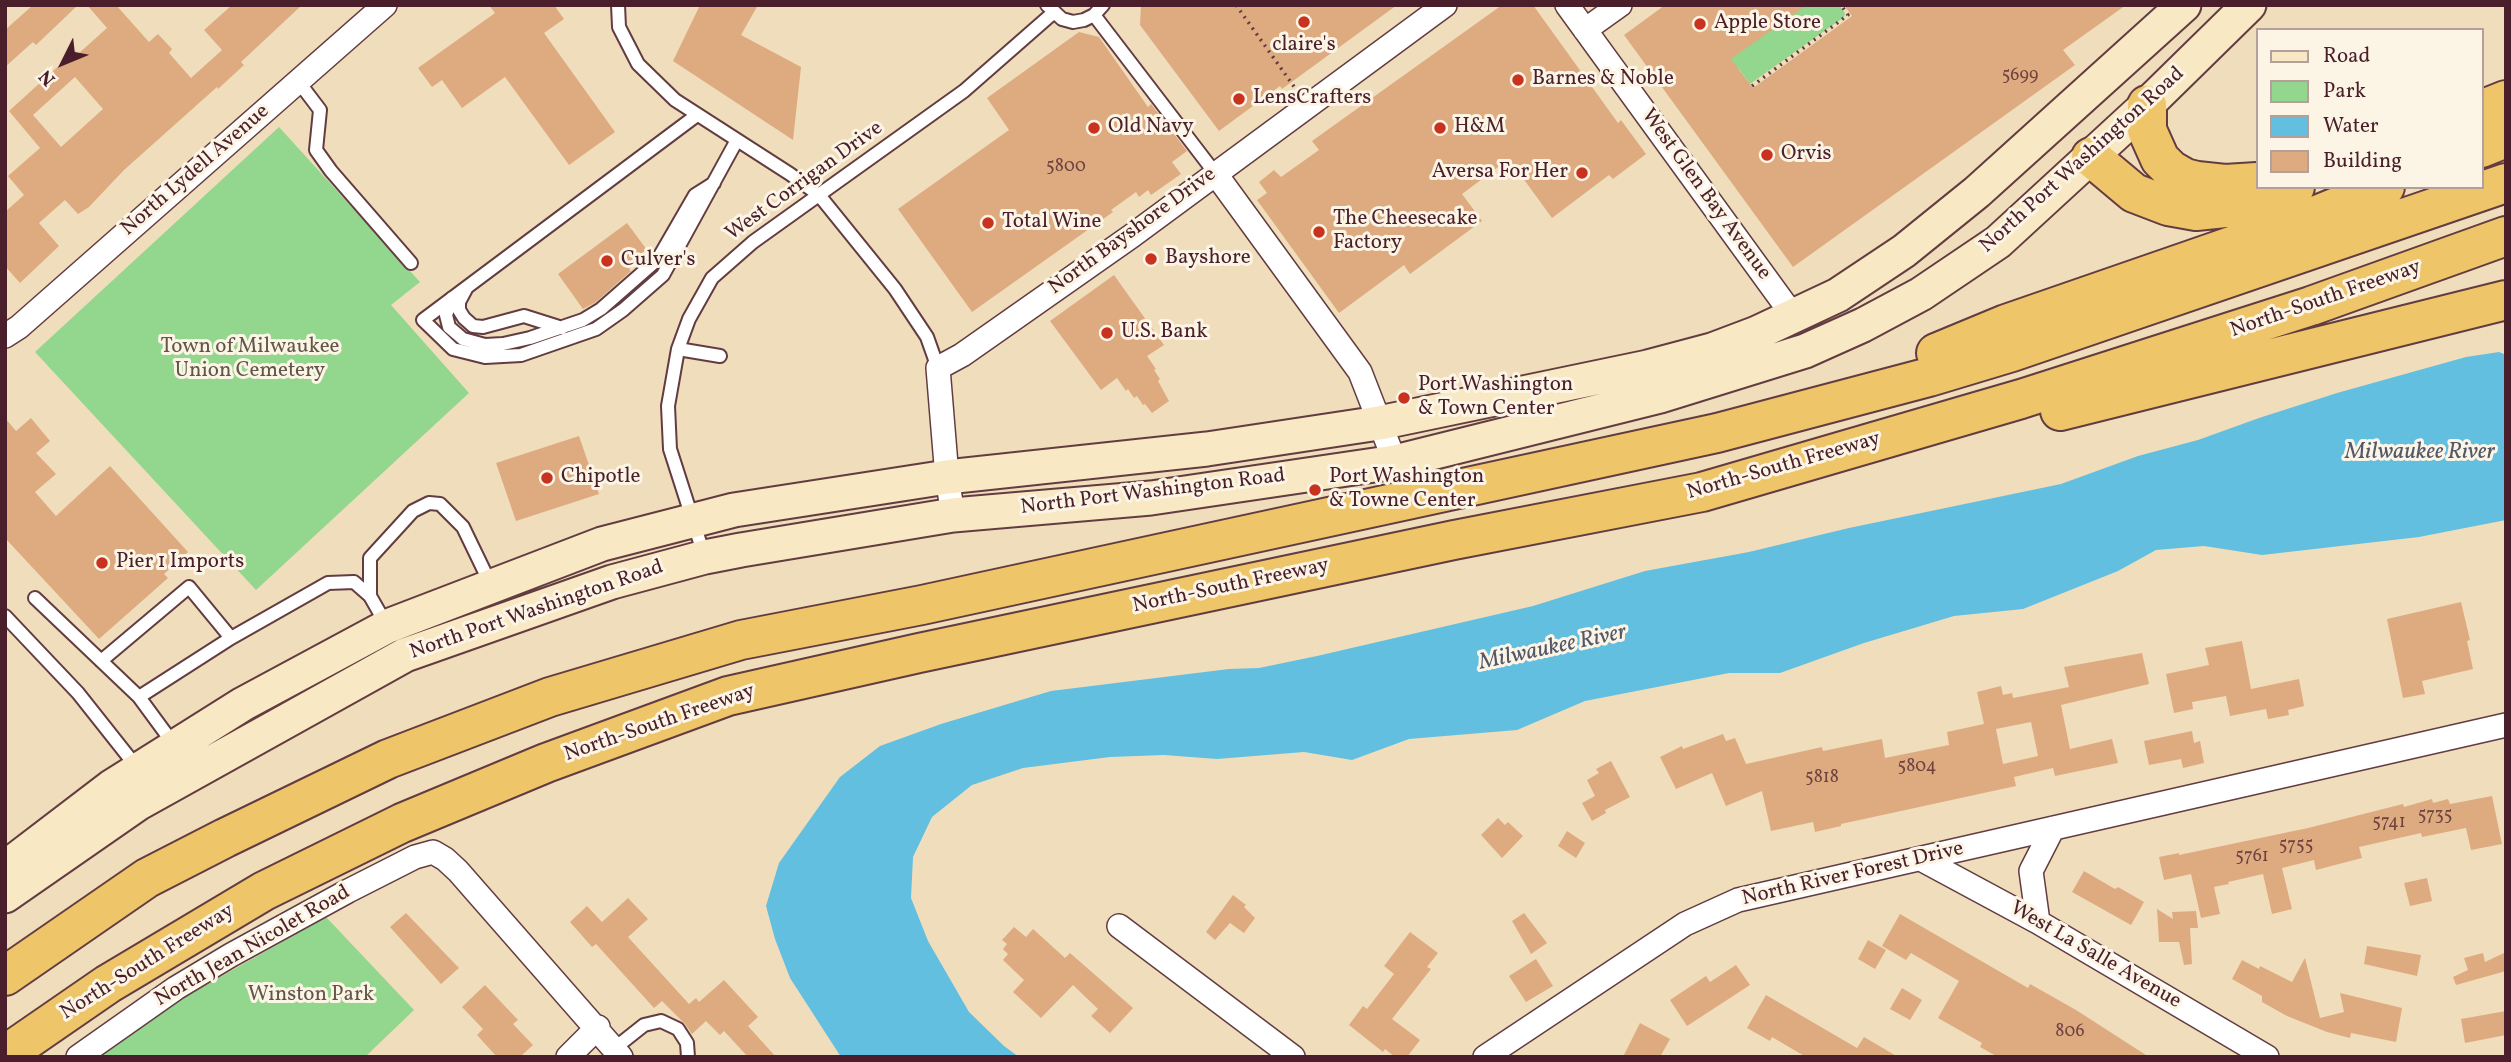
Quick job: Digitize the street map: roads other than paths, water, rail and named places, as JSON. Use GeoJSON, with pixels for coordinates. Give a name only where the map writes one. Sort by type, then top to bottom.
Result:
{"type":"FeatureCollection","features":[{"type":"Feature","properties":{"kind":"highway"},"geometry":{"type":"LineString","coordinates":[[2483,109],[2506,100]]}},
{"type":"Feature","properties":{"kind":"highway"},"geometry":{"type":"LineString","coordinates":[[2147,105],[2147,130],[2160,159],[2171,170],[2197,181],[2225,184],[2256,182]]}},
{"type":"Feature","properties":{"kind":"highway"},"geometry":{"type":"LineString","coordinates":[[2483,147],[2506,138]]}},
{"type":"Feature","properties":{"kind":"highway"},"geometry":{"type":"LineString","coordinates":[[2091,157],[2134,193],[2160,204],[2196,211],[2244,206],[2290,189]]}},
{"type":"Feature","properties":{"kind":"highway"},"geometry":{"type":"LineString","coordinates":[[5,976],[147,878],[202,849],[388,758],[550,696],[741,640],[922,606],[1704,436],[1956,369],[2045,341],[2506,183]]}},
{"type":"Feature","properties":{"kind":"highway"},"geometry":{"type":"LineString","coordinates":[[1847,398],[1969,338],[2295,224],[2380,189]]}},
{"type":"Feature","properties":{"kind":"highway","name":"North-South Freeway"},"geometry":{"type":"LineString","coordinates":[[5,1055],[108,984],[264,891],[402,823],[546,763],[728,696],[1454,540],[1703,492],[2021,399],[2311,306],[2506,236]]}},
{"type":"Feature","properties":{"kind":"highway"},"geometry":{"type":"LineString","coordinates":[[1703,492],[2023,420],[2506,300]]}},
{"type":"Feature","properties":{"kind":"main road","name":"North Port Washington Road"},"geometry":{"type":"LineString","coordinates":[[6,873],[139,803],[396,641],[492,586],[602,544],[734,510],[947,477],[1207,449],[1379,423],[1648,367],[1712,349],[1794,317],[1838,295],[1904,251],[1977,191],[2184,5]]}},
{"type":"Feature","properties":{"kind":"main road","name":"North Port Washington Road"},"geometry":{"type":"LineString","coordinates":[[6,873],[111,787],[243,704],[396,641],[705,557],[953,515],[1151,498],[1395,462],[1660,396],[1805,351],[1863,325],[1921,294],[1998,243],[2249,6]]}},
{"type":"Feature","properties":{"kind":"main road"},"geometry":{"type":"LineString","coordinates":[[2054,122],[2091,157]]}},
{"type":"Feature","properties":{"kind":"street","name":"North Lydell Avenue"},"geometry":{"type":"LineString","coordinates":[[5,335],[29,318],[385,5]]}},
{"type":"Feature","properties":{"kind":"street","name":"North Bayshore Drive"},"geometry":{"type":"LineString","coordinates":[[939,368],[962,355],[1133,235],[1445,5]]}},
{"type":"Feature","properties":{"kind":"street","name":"West Glen Bay Avenue"},"geometry":{"type":"LineString","coordinates":[[1567,5],[1794,317]]}},
{"type":"Feature","properties":{"kind":"street"},"geometry":{"type":"LineString","coordinates":[[1586,30],[1620,5]]}},
{"type":"Feature","properties":{"kind":"street"},"geometry":{"type":"LineString","coordinates":[[1215,173],[1360,372],[1395,462]]}},
{"type":"Feature","properties":{"kind":"street"},"geometry":{"type":"LineString","coordinates":[[939,368],[947,477],[953,515]]}},
{"type":"Feature","properties":{"kind":"street","name":"North River Forest Drive"},"geometry":{"type":"LineString","coordinates":[[1485,1057],[1685,924],[1738,900],[2506,725]]}},
{"type":"Feature","properties":{"kind":"street"},"geometry":{"type":"LineString","coordinates":[[2038,922],[2031,871],[2053,828]]}},
{"type":"Feature","properties":{"kind":"street","name":"North Jean Nicolet Road"},"geometry":{"type":"LineString","coordinates":[[78,1057],[176,988],[231,954],[415,858],[435,853],[458,871],[598,1027]]}},
{"type":"Feature","properties":{"kind":"street","name":"West La Salle Avenue"},"geometry":{"type":"LineString","coordinates":[[1921,859],[2038,922],[2267,1057]]}},
{"type":"Feature","properties":{"kind":"street"},"geometry":{"type":"LineString","coordinates":[[1119,926],[1293,1057]]}},
{"type":"Feature","properties":{"kind":"street"},"geometry":{"type":"LineString","coordinates":[[568,1057],[598,1027],[618,1053]]}},
{"type":"Feature","properties":{"kind":"lane"},"geometry":{"type":"LineString","coordinates":[[618,5],[619,27],[638,64],[675,100],[819,195],[895,289],[927,337],[939,368]]}},
{"type":"Feature","properties":{"kind":"lane"},"geometry":{"type":"LineString","coordinates":[[1050,9],[1062,19],[1073,22],[1084,20],[1098,10],[1215,173]]}},
{"type":"Feature","properties":{"kind":"lane","name":"West Corrigan Drive"},"geometry":{"type":"LineString","coordinates":[[705,557],[670,449],[668,406],[678,349],[689,319],[712,278],[753,242],[964,91],[1050,9]]}},
{"type":"Feature","properties":{"kind":"lane"},"geometry":{"type":"LineString","coordinates":[[298,81],[320,110],[316,150],[411,263]]}},
{"type":"Feature","properties":{"kind":"lane"},"geometry":{"type":"LineString","coordinates":[[697,115],[423,320],[449,347],[464,354],[497,357],[514,356],[588,333],[623,310],[663,275],[737,140]]}},
{"type":"Feature","properties":{"kind":"lane"},"geometry":{"type":"LineString","coordinates":[[452,298],[446,311],[447,324],[457,335],[477,343],[503,344],[562,328],[595,313],[658,259],[695,195],[714,183]]}},
{"type":"Feature","properties":{"kind":"lane"},"geometry":{"type":"LineString","coordinates":[[468,286],[459,306],[464,317],[473,326],[483,327],[524,316],[562,328]]}},
{"type":"Feature","properties":{"kind":"lane"},"geometry":{"type":"LineString","coordinates":[[678,349],[720,356]]}},
{"type":"Feature","properties":{"kind":"lane"},"geometry":{"type":"LineString","coordinates":[[370,596],[370,558],[414,511],[429,503],[440,504],[463,527],[492,586]]}},
{"type":"Feature","properties":{"kind":"lane"},"geometry":{"type":"LineString","coordinates":[[139,697],[231,638],[328,583],[354,582],[370,596],[396,641]]}},
{"type":"Feature","properties":{"kind":"lane"},"geometry":{"type":"LineString","coordinates":[[101,661],[189,587],[231,638]]}},
{"type":"Feature","properties":{"kind":"lane"},"geometry":{"type":"LineString","coordinates":[[35,598],[139,697],[175,747]]}},
{"type":"Feature","properties":{"kind":"lane"},"geometry":{"type":"LineString","coordinates":[[5,616],[78,693],[139,770]]}},
{"type":"Feature","properties":{"kind":"lane"},"geometry":{"type":"LineString","coordinates":[[618,1053],[644,1025],[661,1021],[678,1029],[687,1043],[688,1057]]}},
{"type":"Feature","properties":{"kind":"water","name":"Milwaukee River"},"geometry":{"type":"Polygon","coordinates":[[[2499,352],[2506,355],[2506,520],[2419,537],[2262,555],[2204,546],[2156,550],[2118,571],[2023,609],[1954,616],[1864,643],[1780,673],[1729,673],[1585,701],[1517,730],[1409,739],[1352,760],[1304,752],[1217,759],[1164,755],[1110,757],[1023,768],[972,785],[932,817],[913,857],[911,898],[928,941],[969,1012],[1019,1057],[841,1057],[790,978],[775,939],[766,906],[779,863],[840,777],[880,746],[941,724],[1051,691],[1229,669],[1259,668],[1317,656],[1533,606],[1645,571],[1749,552],[1849,528],[2061,484],[2138,456],[2198,440],[2337,393],[2466,357],[2499,352]]]}},
{"type":"Feature","properties":{"kind":"place","name":"claire's"},"geometry":{"type":"Point","coordinates":[1304,22]}},
{"type":"Feature","properties":{"kind":"place","name":"Apple Store"},"geometry":{"type":"Point","coordinates":[1700,24]}},
{"type":"Feature","properties":{"kind":"place","name":"Barnes & Noble"},"geometry":{"type":"Point","coordinates":[1518,80]}},
{"type":"Feature","properties":{"kind":"place","name":"LensCrafters"},"geometry":{"type":"Point","coordinates":[1239,99]}},
{"type":"Feature","properties":{"kind":"place","name":"Old Navy"},"geometry":{"type":"Point","coordinates":[1094,128]}},
{"type":"Feature","properties":{"kind":"place","name":"H&M"},"geometry":{"type":"Point","coordinates":[1440,128]}},
{"type":"Feature","properties":{"kind":"place","name":"Orvis"},"geometry":{"type":"Point","coordinates":[1767,155]}},
{"type":"Feature","properties":{"kind":"place","name":"Aversa For Her"},"geometry":{"type":"Point","coordinates":[1582,173]}},
{"type":"Feature","properties":{"kind":"place","name":"Total Wine"},"geometry":{"type":"Point","coordinates":[988,223]}},
{"type":"Feature","properties":{"kind":"place","name":"The Cheesecake Factory"},"geometry":{"type":"Point","coordinates":[1319,232]}},
{"type":"Feature","properties":{"kind":"place","name":"Bayshore"},"geometry":{"type":"Point","coordinates":[1151,259]}},
{"type":"Feature","properties":{"kind":"place","name":"Culver's"},"geometry":{"type":"Point","coordinates":[607,261]}},
{"type":"Feature","properties":{"kind":"place","name":"U.S. Bank"},"geometry":{"type":"Point","coordinates":[1107,333]}},
{"type":"Feature","properties":{"kind":"place","name":"Port Washington & Town Center"},"geometry":{"type":"Point","coordinates":[1404,398]}},
{"type":"Feature","properties":{"kind":"place","name":"Chipotle"},"geometry":{"type":"Point","coordinates":[547,478]}},
{"type":"Feature","properties":{"kind":"place","name":"Port Washington & Towne Center"},"geometry":{"type":"Point","coordinates":[1315,490]}},
{"type":"Feature","properties":{"kind":"place","name":"Pier 1 Imports"},"geometry":{"type":"Point","coordinates":[102,563]}},
{"type":"Feature","properties":{"kind":"park label","name":"Town of Milwaukee Union Cemetery"},"geometry":{"type":"Point","coordinates":[250,360]}},
{"type":"Feature","properties":{"kind":"park label","name":"Winston Park"},"geometry":{"type":"Point","coordinates":[311,996]}}]}
